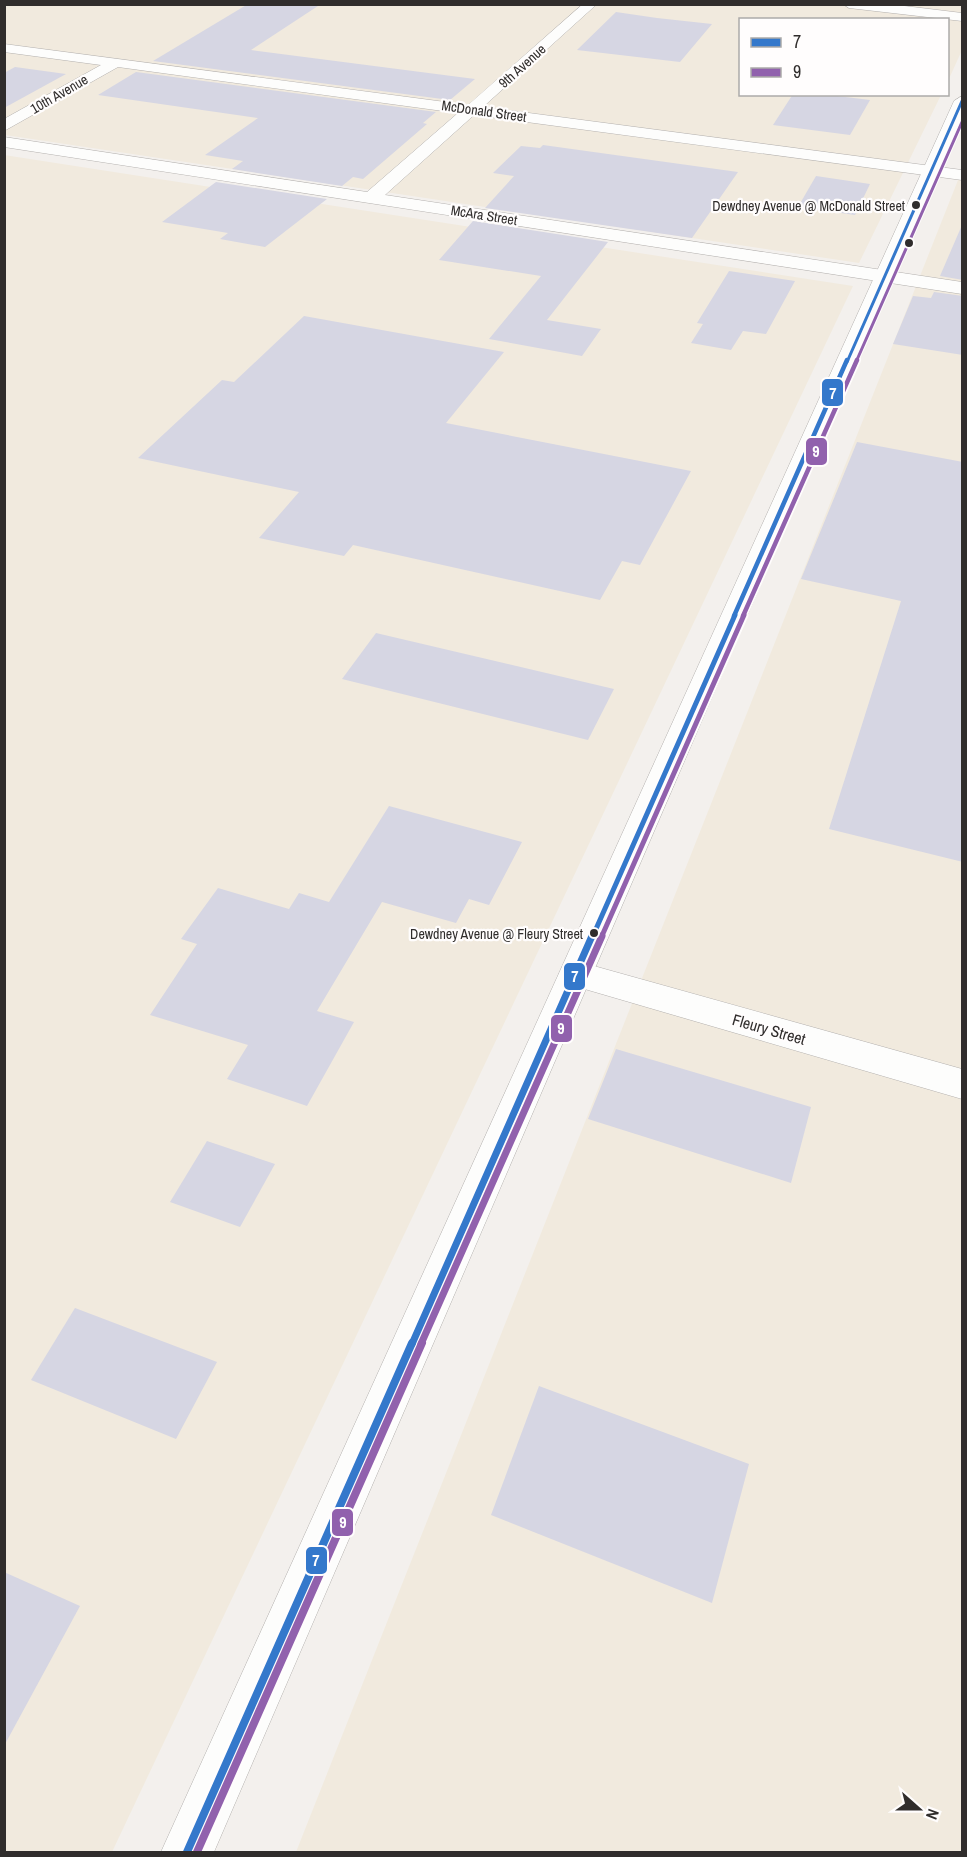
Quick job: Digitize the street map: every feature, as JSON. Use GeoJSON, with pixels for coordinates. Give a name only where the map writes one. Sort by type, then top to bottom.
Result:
{"type":"FeatureCollection","features":[{"type":"Feature","properties":{"kind":"street","name":"9th Avenue"},"geometry":{"type":"LineString","coordinates":[[371,198],[591,4]]}},
{"type":"Feature","properties":{"kind":"street"},"geometry":{"type":"LineString","coordinates":[[849,4],[963,17]]}},
{"type":"Feature","properties":{"kind":"street","name":"McDonald Street"},"geometry":{"type":"LineString","coordinates":[[4,48],[963,175]]}},
{"type":"Feature","properties":{"kind":"street","name":"10th Avenue"},"geometry":{"type":"LineString","coordinates":[[4,126],[115,63]]}},
{"type":"Feature","properties":{"kind":"street"},"geometry":{"type":"LineString","coordinates":[[187,1852],[963,101]]}},
{"type":"Feature","properties":{"kind":"street","name":"McAra Street"},"geometry":{"type":"LineString","coordinates":[[4,142],[963,288]]}},
{"type":"Feature","properties":{"kind":"street","name":"Fleury Street"},"geometry":{"type":"LineString","coordinates":[[576,974],[963,1084]]}},
{"type":"Feature","properties":{"kind":"shaded area"},"geometry":{"type":"Polygon","coordinates":[[[962,4],[962,50],[949,79],[949,18],[739,18],[739,96],[941,96],[859,263],[5,135],[4,5],[962,4]]]}},
{"type":"Feature","properties":{"kind":"shaded area"},"geometry":{"type":"Polygon","coordinates":[[[4,155],[853,286],[112,1852],[5,1852],[4,155]]]}},
{"type":"Feature","properties":{"kind":"shaded area"},"geometry":{"type":"Polygon","coordinates":[[[962,170],[962,1852],[296,1852],[962,170]]]}},
{"type":"Feature","properties":{"kind":"building"},"geometry":{"type":"Polygon","coordinates":[[[248,4],[321,4],[251,50],[475,79],[450,100],[153,61],[248,4]]]}},
{"type":"Feature","properties":{"kind":"building"},"geometry":{"type":"Polygon","coordinates":[[[616,12],[712,24],[680,62],[577,50],[616,12]]]}},
{"type":"Feature","properties":{"kind":"building"},"geometry":{"type":"Polygon","coordinates":[[[15,67],[66,74],[4,108],[4,73],[15,67]]]}},
{"type":"Feature","properties":{"kind":"building"},"geometry":{"type":"Polygon","coordinates":[[[136,72],[436,112],[423,123],[427,124],[363,179],[353,177],[342,186],[232,169],[243,161],[205,155],[258,118],[98,95],[136,72]]]}},
{"type":"Feature","properties":{"kind":"building"},"geometry":{"type":"Polygon","coordinates":[[[792,96],[837,96],[870,100],[850,135],[773,125],[792,96]]]}},
{"type":"Feature","properties":{"kind":"building"},"geometry":{"type":"Polygon","coordinates":[[[543,145],[738,172],[692,238],[485,208],[514,176],[493,173],[521,146],[540,148],[543,145]]]}},
{"type":"Feature","properties":{"kind":"building"},"geometry":{"type":"Polygon","coordinates":[[[816,176],[870,184],[855,215],[798,207],[816,176]]]}},
{"type":"Feature","properties":{"kind":"building"},"geometry":{"type":"Polygon","coordinates":[[[216,182],[327,199],[265,247],[220,239],[228,233],[162,222],[216,182]]]}},
{"type":"Feature","properties":{"kind":"building"},"geometry":{"type":"Polygon","coordinates":[[[473,221],[608,242],[547,320],[601,329],[582,356],[489,339],[541,276],[439,260],[473,221]]]}},
{"type":"Feature","properties":{"kind":"building"},"geometry":{"type":"Polygon","coordinates":[[[962,225],[963,280],[940,276],[962,225]]]}},
{"type":"Feature","properties":{"kind":"building"},"geometry":{"type":"Polygon","coordinates":[[[729,271],[795,281],[766,334],[743,331],[731,350],[691,343],[703,324],[697,323],[729,271]]]}},
{"type":"Feature","properties":{"kind":"building"},"geometry":{"type":"Polygon","coordinates":[[[934,292],[963,296],[963,355],[893,344],[913,296],[931,298],[934,292]]]}},
{"type":"Feature","properties":{"kind":"building"},"geometry":{"type":"Polygon","coordinates":[[[304,316],[504,352],[446,423],[691,471],[640,565],[622,561],[600,600],[353,545],[344,556],[259,538],[299,492],[138,458],[222,380],[234,382],[304,316]]]}},
{"type":"Feature","properties":{"kind":"building"},"geometry":{"type":"Polygon","coordinates":[[[857,442],[963,462],[963,862],[829,829],[901,601],[801,579],[857,442]]]}},
{"type":"Feature","properties":{"kind":"building"},"geometry":{"type":"Polygon","coordinates":[[[376,633],[614,689],[588,740],[342,679],[376,633]]]}},
{"type":"Feature","properties":{"kind":"building"},"geometry":{"type":"Polygon","coordinates":[[[389,806],[522,842],[489,905],[469,899],[456,923],[382,902],[317,1011],[354,1022],[307,1106],[227,1079],[248,1045],[150,1015],[197,944],[181,939],[218,888],[289,909],[299,893],[329,902],[389,806]]]}},
{"type":"Feature","properties":{"kind":"building"},"geometry":{"type":"Polygon","coordinates":[[[616,1049],[811,1107],[791,1183],[588,1119],[616,1049]]]}},
{"type":"Feature","properties":{"kind":"building"},"geometry":{"type":"Polygon","coordinates":[[[207,1141],[275,1164],[240,1227],[170,1202],[207,1141]]]}},
{"type":"Feature","properties":{"kind":"building"},"geometry":{"type":"Polygon","coordinates":[[[75,1308],[217,1362],[176,1439],[31,1380],[75,1308]]]}},
{"type":"Feature","properties":{"kind":"building"},"geometry":{"type":"Polygon","coordinates":[[[539,1386],[749,1464],[712,1603],[491,1515],[539,1386]]]}},
{"type":"Feature","properties":{"kind":"building"},"geometry":{"type":"Polygon","coordinates":[[[4,1572],[80,1606],[4,1746],[4,1572]]]}},
{"type":"Feature","properties":{"kind":"transit line","name":"7"},"geometry":{"type":"LineString","coordinates":[[187,1852],[962,101]]}},
{"type":"Feature","properties":{"kind":"transit line","name":"9"},"geometry":{"type":"LineString","coordinates":[[197,1852],[962,122]]}},
{"type":"Feature","properties":{"kind":"place","name":"Dewdney Avenue @ McDonald Street"},"geometry":{"type":"Point","coordinates":[916,205]}},
{"type":"Feature","properties":{"kind":"place","name":"Dewdney Avenue @ Fleury Street"},"geometry":{"type":"Point","coordinates":[594,933]}}]}
